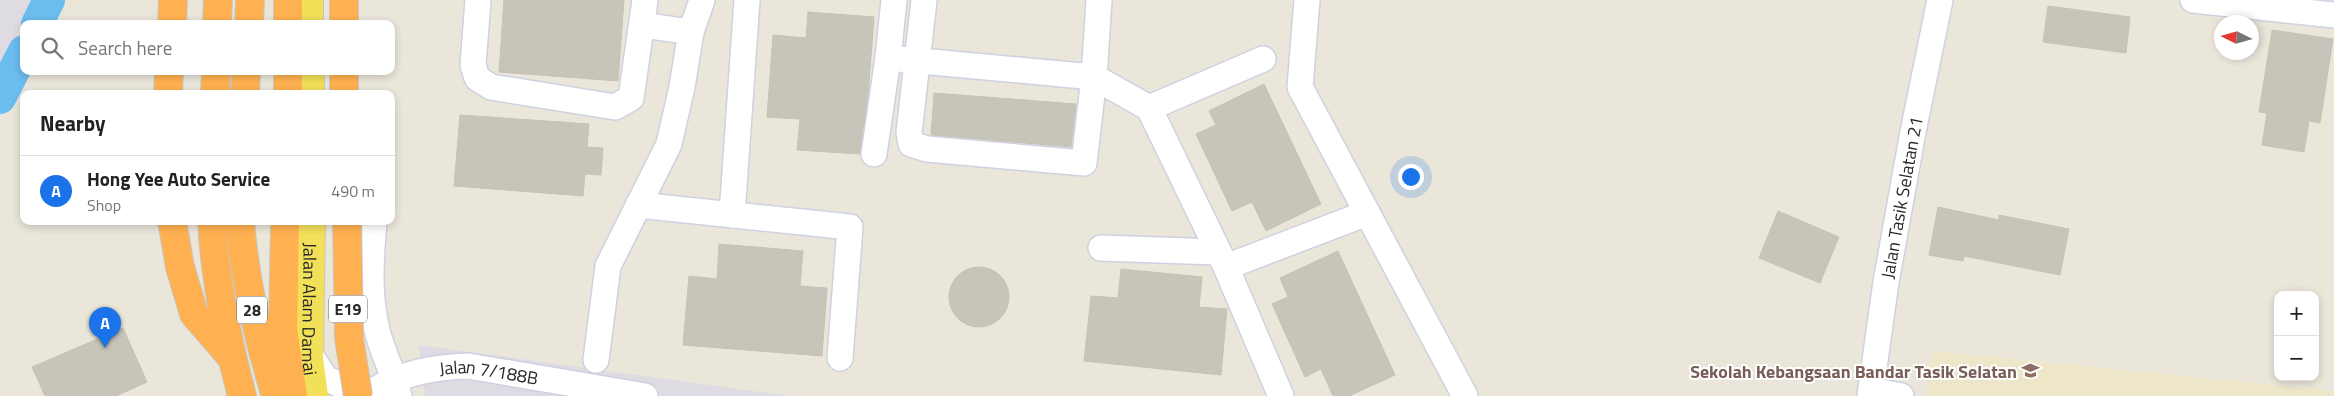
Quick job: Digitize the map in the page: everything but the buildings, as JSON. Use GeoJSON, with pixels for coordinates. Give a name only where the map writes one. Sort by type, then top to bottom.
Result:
{"type":"FeatureCollection","features":[{"type":"Feature","properties":{"kind":"highway"},"geometry":{"type":"LineString","coordinates":[[172,20],[173,0]]}},
{"type":"Feature","properties":{"kind":"highway"},"geometry":{"type":"LineString","coordinates":[[218,0],[218,20]]}},
{"type":"Feature","properties":{"kind":"highway"},"geometry":{"type":"LineString","coordinates":[[249,20],[250,0]]}},
{"type":"Feature","properties":{"kind":"highway"},"geometry":{"type":"LineString","coordinates":[[288,0],[288,20]]}},
{"type":"Feature","properties":{"kind":"highway"},"geometry":{"type":"LineString","coordinates":[[344,0],[344,20]]}},
{"type":"Feature","properties":{"kind":"highway"},"geometry":{"type":"LineString","coordinates":[[168,90],[169,75]]}},
{"type":"Feature","properties":{"kind":"highway"},"geometry":{"type":"LineString","coordinates":[[215,90],[216,75]]}},
{"type":"Feature","properties":{"kind":"highway"},"geometry":{"type":"LineString","coordinates":[[245,90],[246,75]]}},
{"type":"Feature","properties":{"kind":"highway"},"geometry":{"type":"LineString","coordinates":[[288,75],[288,90]]}},
{"type":"Feature","properties":{"kind":"highway"},"geometry":{"type":"LineString","coordinates":[[344,75],[344,90]]}},
{"type":"Feature","properties":{"kind":"highway"},"geometry":{"type":"LineString","coordinates":[[173,225],[180,267],[194,314],[232,359]]}},
{"type":"Feature","properties":{"kind":"highway","name":"28"},"geometry":{"type":"LineString","coordinates":[[212,225],[217,271],[232,359],[242,396]]}},
{"type":"Feature","properties":{"kind":"highway","name":"28"},"geometry":{"type":"LineString","coordinates":[[240,225],[243,254],[253,313],[276,396]]}},
{"type":"Feature","properties":{"kind":"highway"},"geometry":{"type":"LineString","coordinates":[[285,225],[283,330],[293,396]]}},
{"type":"Feature","properties":{"kind":"highway","name":"E19"},"geometry":{"type":"LineString","coordinates":[[346,225],[349,338],[364,396]]}},
{"type":"Feature","properties":{"kind":"main road"},"geometry":{"type":"LineString","coordinates":[[309,0],[309,20]]}},
{"type":"Feature","properties":{"kind":"main road"},"geometry":{"type":"LineString","coordinates":[[310,75],[310,90]]}},
{"type":"Feature","properties":{"kind":"main road","name":"Jalan Alam Damai"},"geometry":{"type":"LineString","coordinates":[[311,225],[309,353],[314,396]]}},
{"type":"Feature","properties":{"kind":"street"},"geometry":{"type":"LineString","coordinates":[[478,0],[473,65],[477,78],[491,87],[615,107],[631,98],[644,0]]}},
{"type":"Feature","properties":{"kind":"street"},"geometry":{"type":"LineString","coordinates":[[596,360],[608,266],[670,144],[691,32],[702,0]]}},
{"type":"Feature","properties":{"kind":"street"},"geometry":{"type":"LineString","coordinates":[[732,216],[748,0]]}},
{"type":"Feature","properties":{"kind":"street"},"geometry":{"type":"LineString","coordinates":[[874,154],[888,58],[894,0]]}},
{"type":"Feature","properties":{"kind":"street"},"geometry":{"type":"LineString","coordinates":[[924,0],[909,133],[911,144],[937,150],[1084,163],[1094,78],[1099,0]]}},
{"type":"Feature","properties":{"kind":"street"},"geometry":{"type":"LineString","coordinates":[[1307,0],[1300,87],[1465,396]]}},
{"type":"Feature","properties":{"kind":"street","name":"Jalan Tasik Selatan 21"},"geometry":{"type":"LineString","coordinates":[[1871,393],[1888,273],[1913,132],[1940,0]]}},
{"type":"Feature","properties":{"kind":"street"},"geometry":{"type":"LineString","coordinates":[[2193,0],[2334,15]]}},
{"type":"Feature","properties":{"kind":"street"},"geometry":{"type":"LineString","coordinates":[[642,25],[691,32]]}},
{"type":"Feature","properties":{"kind":"street"},"geometry":{"type":"LineString","coordinates":[[888,58],[1094,78],[1148,108],[1222,260],[1281,396]]}},
{"type":"Feature","properties":{"kind":"street"},"geometry":{"type":"LineString","coordinates":[[1148,108],[1263,59]]}},
{"type":"Feature","properties":{"kind":"street"},"geometry":{"type":"LineString","coordinates":[[638,205],[850,227],[840,358]]}},
{"type":"Feature","properties":{"kind":"street"},"geometry":{"type":"LineString","coordinates":[[1101,248],[1222,260],[1367,213]]}},
{"type":"Feature","properties":{"kind":"street"},"geometry":{"type":"LineString","coordinates":[[374,225],[370,285],[377,331],[397,388]]}},
{"type":"Feature","properties":{"kind":"street"},"geometry":{"type":"LineString","coordinates":[[309,353],[326,380],[364,396]]}},
{"type":"Feature","properties":{"kind":"street","name":"Jalan 7/188B"},"geometry":{"type":"LineString","coordinates":[[364,396],[397,388],[440,367],[468,366],[567,390],[645,396]]}},
{"type":"Feature","properties":{"kind":"street"},"geometry":{"type":"LineString","coordinates":[[1871,393],[1901,396]]}},
{"type":"Feature","properties":{"kind":"shaded area"},"geometry":{"type":"Polygon","coordinates":[[[0,0],[34,0],[24,20],[20,20],[20,28],[0,69],[0,0]]]}},
{"type":"Feature","properties":{"kind":"shaded area"},"geometry":{"type":"Polygon","coordinates":[[[419,345],[790,396],[425,396],[419,345]]]}},
{"type":"Feature","properties":{"kind":"shaded area","name":"Sekolah Kebangsaan Bandar Tasik Selatan"},"geometry":{"type":"Polygon","coordinates":[[[1932,351],[2334,391],[2334,396],[1926,396],[1932,351]]]}},
{"type":"Feature","properties":{"kind":"waterway"},"geometry":{"type":"LineString","coordinates":[[39,20],[49,0]]}},
{"type":"Feature","properties":{"kind":"waterway"},"geometry":{"type":"LineString","coordinates":[[0,98],[20,59]]}},
{"type":"Feature","properties":{"kind":"place","name":"Hong Yee Auto Service"},"geometry":{"type":"Point","coordinates":[105,348]}},
{"type":"Feature","properties":{"kind":"place","name":"Sekolah Kebangsaan Bandar Tasik Selatan"},"geometry":{"type":"Point","coordinates":[2031,371]}}]}
